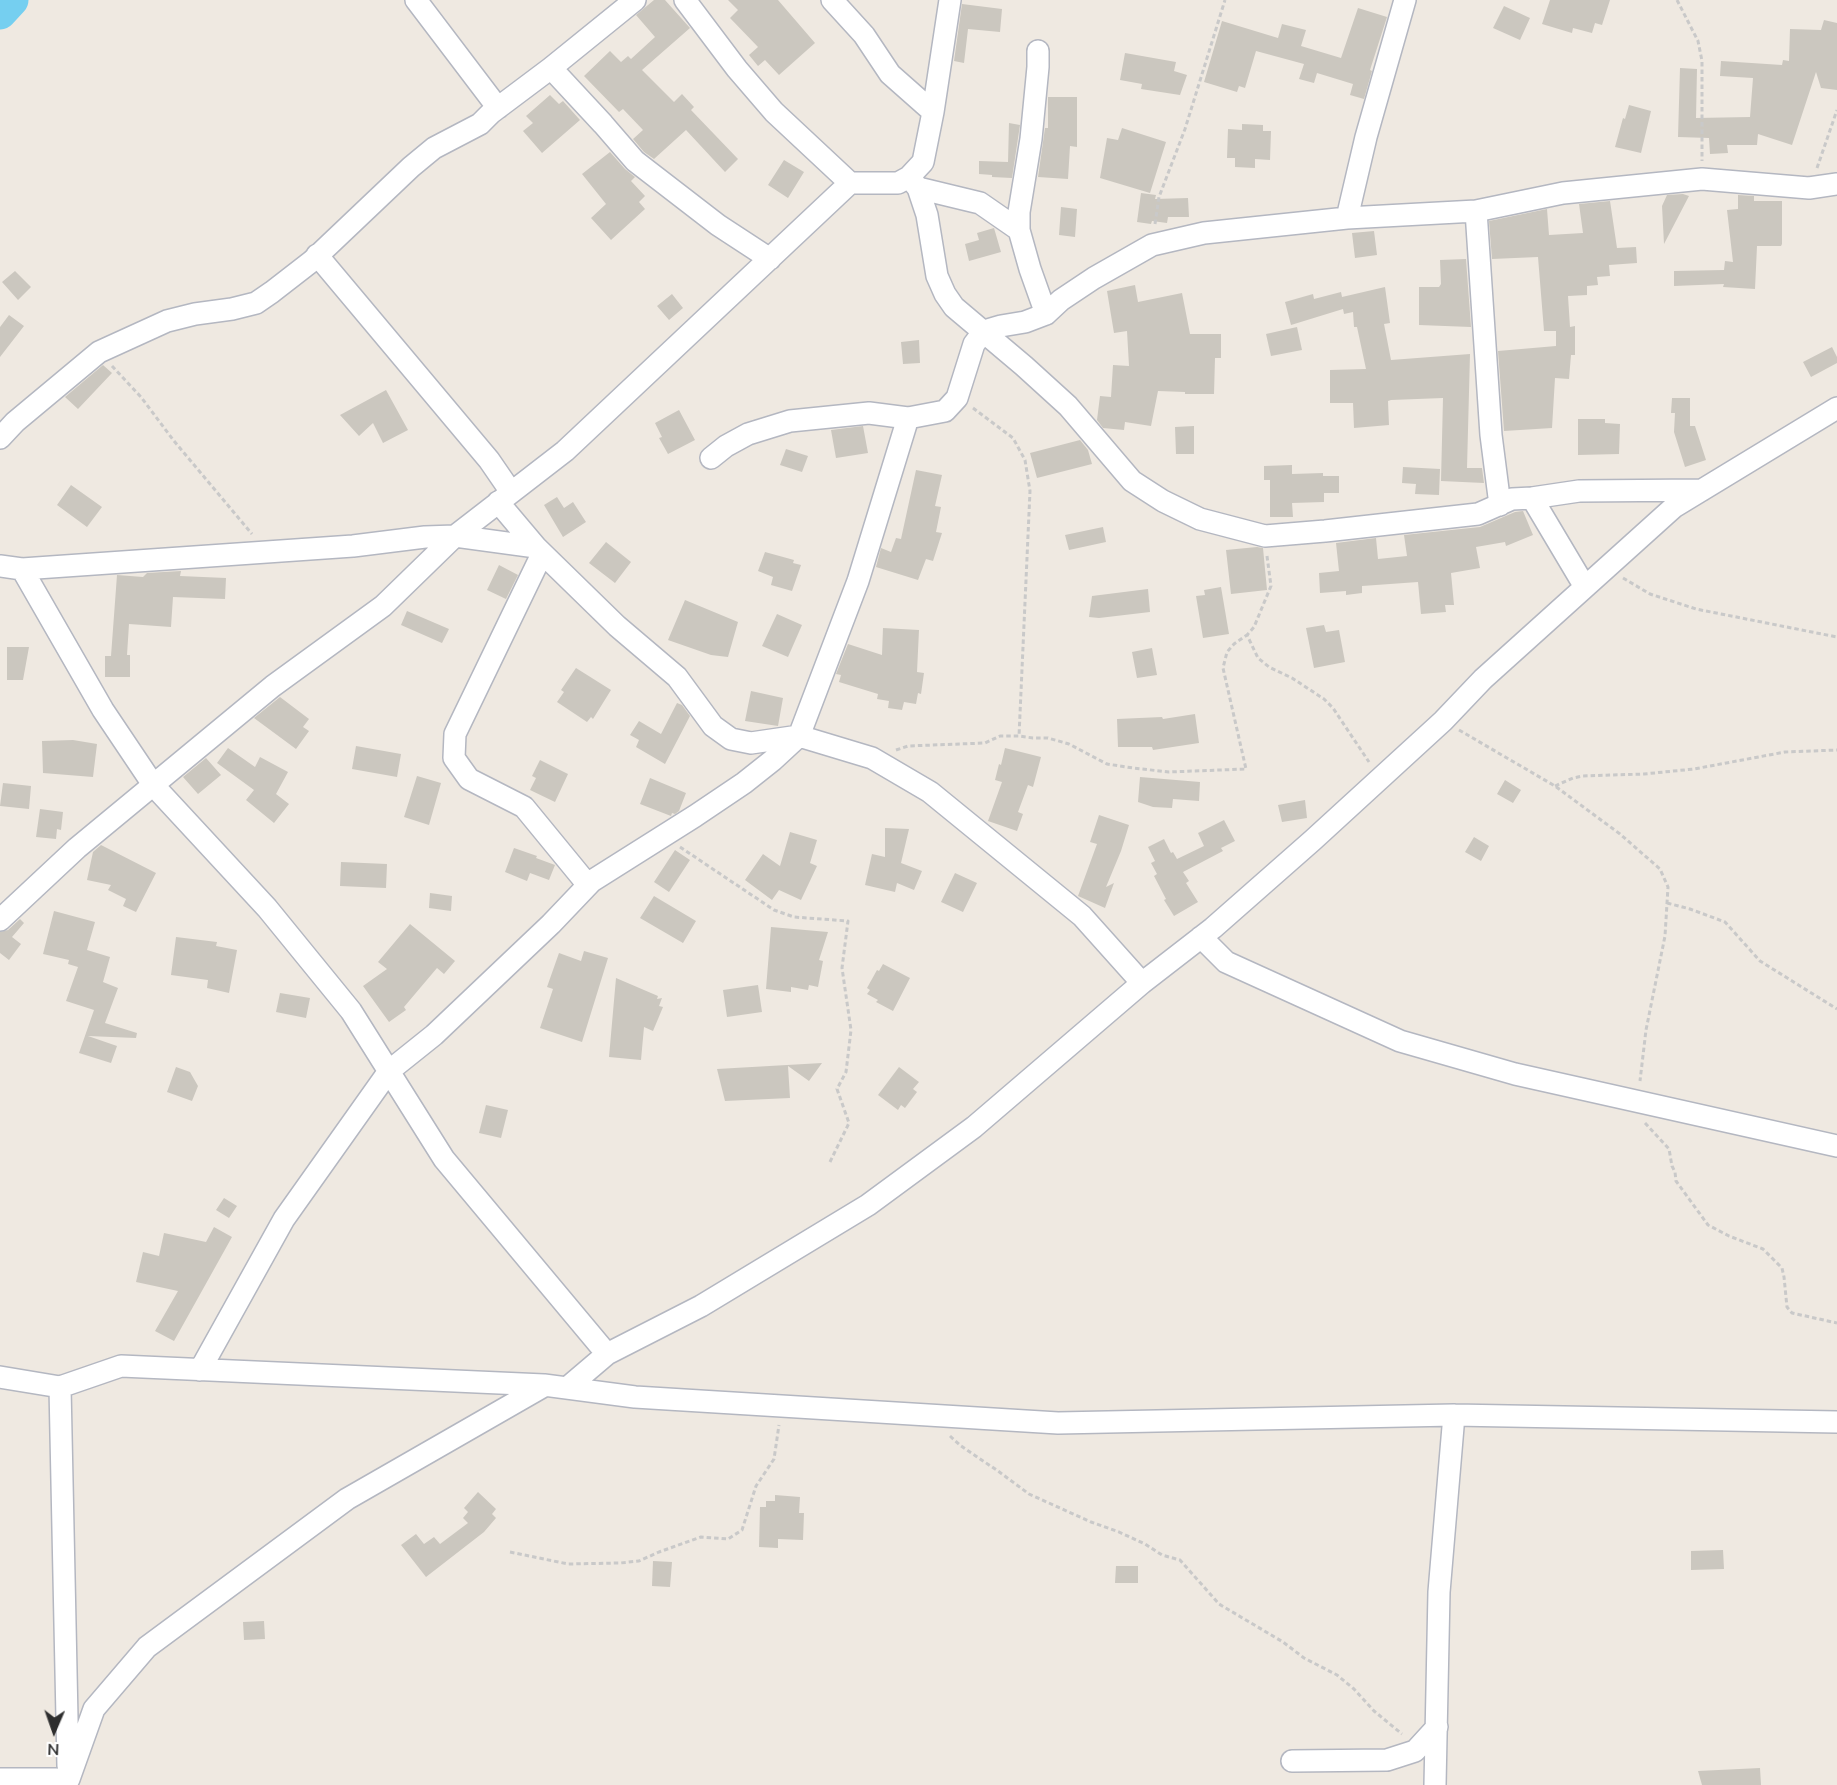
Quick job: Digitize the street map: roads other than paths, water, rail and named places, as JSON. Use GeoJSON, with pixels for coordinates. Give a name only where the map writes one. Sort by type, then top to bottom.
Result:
{"type":"FeatureCollection","features":[{"type":"Feature","properties":{"kind":"street"},"geometry":{"type":"LineString","coordinates":[[416,0],[498,108]]}},
{"type":"Feature","properties":{"kind":"street"},"geometry":{"type":"LineString","coordinates":[[0,438],[15,422],[99,352],[167,321],[256,303],[272,292],[317,255],[434,148],[480,124],[635,0]]}},
{"type":"Feature","properties":{"kind":"street"},"geometry":{"type":"LineString","coordinates":[[686,0],[737,69],[774,112],[849,183],[914,183],[980,203],[1019,230]]}},
{"type":"Feature","properties":{"kind":"street"},"geometry":{"type":"LineString","coordinates":[[832,0],[864,35],[890,74],[933,111]]}},
{"type":"Feature","properties":{"kind":"street"},"geometry":{"type":"LineString","coordinates":[[950,0],[923,162],[914,183],[927,215],[937,276],[954,307],[1068,406],[1132,481],[1163,501],[1200,519],[1265,536],[1478,514],[1512,499],[1589,490],[1702,490]]}},
{"type":"Feature","properties":{"kind":"street"},"geometry":{"type":"LineString","coordinates":[[1347,218],[1366,137],[1405,0]]}},
{"type":"Feature","properties":{"kind":"street"},"geometry":{"type":"LineString","coordinates":[[1038,51],[1031,139],[1019,212],[1019,230],[1046,314]]}},
{"type":"Feature","properties":{"kind":"street"},"geometry":{"type":"LineString","coordinates":[[551,68],[634,161],[718,225],[770,260]]}},
{"type":"Feature","properties":{"kind":"street"},"geometry":{"type":"LineString","coordinates":[[711,458],[726,446],[748,434],[790,421],[869,413],[908,418],[945,411],[957,398],[974,344],[984,331],[1025,322],[1046,314],[1094,278],[1152,244],[1204,233],[1347,218],[1476,211],[1563,193],[1702,179],[1809,188],[1837,184]]}},
{"type":"Feature","properties":{"kind":"street"},"geometry":{"type":"LineString","coordinates":[[0,920],[77,848],[273,686],[383,606],[455,536],[565,451],[849,183]]}},
{"type":"Feature","properties":{"kind":"street"},"geometry":{"type":"LineString","coordinates":[[1476,211],[1491,435],[1500,505]]}},
{"type":"Feature","properties":{"kind":"street"},"geometry":{"type":"LineString","coordinates":[[317,255],[489,460],[504,497],[539,550],[617,626],[677,677],[713,726],[731,739],[751,743],[799,736],[872,758],[930,792],[1082,916],[1142,982]]}},
{"type":"Feature","properties":{"kind":"street"},"geometry":{"type":"LineString","coordinates":[[567,1388],[607,1354],[701,1306],[868,1205],[974,1127],[1142,982],[1201,937],[1313,840],[1443,721],[1482,679],[1674,507],[1837,409]]}},
{"type":"Feature","properties":{"kind":"street"},"geometry":{"type":"LineString","coordinates":[[200,1370],[284,1219],[389,1071],[434,1035],[551,924],[588,885],[744,783],[799,736],[858,581],[908,418]]}},
{"type":"Feature","properties":{"kind":"street"},"geometry":{"type":"LineString","coordinates":[[1532,498],[1585,586]]}},
{"type":"Feature","properties":{"kind":"street"},"geometry":{"type":"LineString","coordinates":[[0,566],[22,569],[353,546],[425,537],[455,536],[539,550]]}},
{"type":"Feature","properties":{"kind":"street"},"geometry":{"type":"LineString","coordinates":[[539,550],[454,734],[454,758],[469,779],[524,807],[588,885]]}},
{"type":"Feature","properties":{"kind":"street"},"geometry":{"type":"LineString","coordinates":[[22,569],[103,710],[154,786],[274,916],[351,1011],[444,1159],[607,1354]]}},
{"type":"Feature","properties":{"kind":"street"},"geometry":{"type":"LineString","coordinates":[[1201,937],[1226,962],[1400,1041],[1515,1074],[1837,1146]]}},
{"type":"Feature","properties":{"kind":"street"},"geometry":{"type":"LineString","coordinates":[[0,1377],[60,1387],[121,1366],[544,1385],[635,1398],[1058,1423],[1454,1415],[1837,1422]]}},
{"type":"Feature","properties":{"kind":"street"},"geometry":{"type":"LineString","coordinates":[[60,1783],[94,1709],[147,1647],[347,1499],[544,1385]]}},
{"type":"Feature","properties":{"kind":"street"},"geometry":{"type":"LineString","coordinates":[[60,1387],[60,1783]]}},
{"type":"Feature","properties":{"kind":"street"},"geometry":{"type":"LineString","coordinates":[[1435,1785],[1439,1592],[1454,1415]]}},
{"type":"Feature","properties":{"kind":"street"},"geometry":{"type":"LineString","coordinates":[[1292,1761],[1387,1760],[1415,1751],[1437,1727]]}},
{"type":"Feature","properties":{"kind":"street"},"geometry":{"type":"LineString","coordinates":[[0,1779],[60,1783]]}},
{"type":"Feature","properties":{"kind":"waterway"},"geometry":{"type":"LineString","coordinates":[[0,13],[12,0]]}}]}
